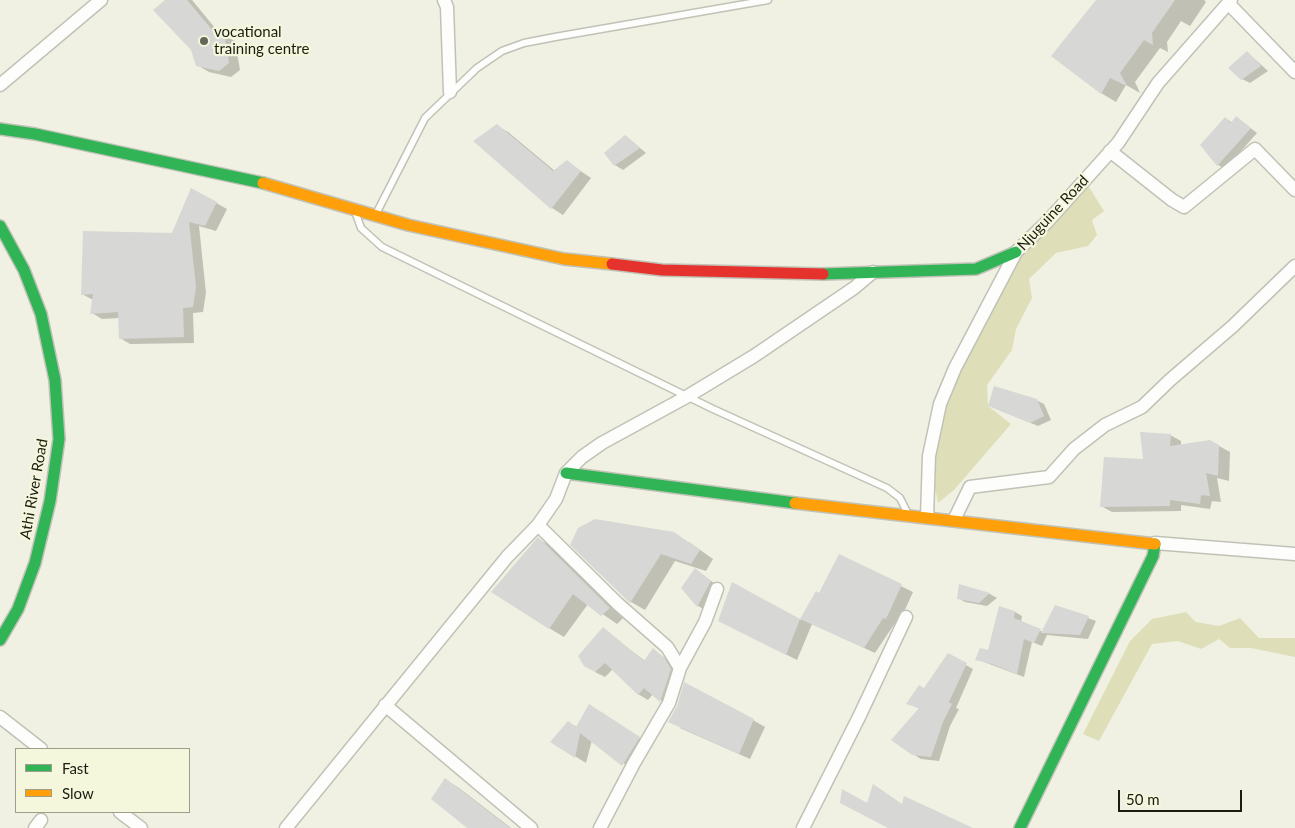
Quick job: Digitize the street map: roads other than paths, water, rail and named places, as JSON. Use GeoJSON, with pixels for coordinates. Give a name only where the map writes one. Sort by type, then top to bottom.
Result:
{"type":"FeatureCollection","features":[{"type":"Feature","properties":{"kind":"street"},"geometry":{"type":"LineString","coordinates":[[0,85],[101,0]]}},
{"type":"Feature","properties":{"kind":"street"},"geometry":{"type":"LineString","coordinates":[[444,0],[447,7],[450,92]]}},
{"type":"Feature","properties":{"kind":"street"},"geometry":{"type":"LineString","coordinates":[[1230,2],[1295,72]]}},
{"type":"Feature","properties":{"kind":"street","name":"Njuguine Road"},"geometry":{"type":"LineString","coordinates":[[927,517],[929,456],[940,404],[955,368],[1016,252],[1047,222],[1110,151],[1158,83],[1230,2]]}},
{"type":"Feature","properties":{"kind":"street"},"geometry":{"type":"LineString","coordinates":[[0,129],[35,134],[259,182],[417,228],[564,259],[662,270],[816,274],[976,269],[1016,252]]}},
{"type":"Feature","properties":{"kind":"street"},"geometry":{"type":"LineString","coordinates":[[1110,151],[1172,200],[1184,206],[1254,149],[1295,190]]}},
{"type":"Feature","properties":{"kind":"street","name":"Athi River Road"},"geometry":{"type":"LineString","coordinates":[[0,226],[24,270],[41,314],[55,380],[59,439],[50,500],[35,563],[18,609],[0,640]]}},
{"type":"Feature","properties":{"kind":"street"},"geometry":{"type":"LineString","coordinates":[[954,520],[970,487],[1049,477],[1074,449],[1105,425],[1142,407],[1170,380],[1233,326],[1295,266]]}},
{"type":"Feature","properties":{"kind":"street"},"geometry":{"type":"LineString","coordinates":[[286,828],[507,557],[538,525],[556,499],[566,473],[582,457],[602,443],[688,396],[812,318],[873,272]]}},
{"type":"Feature","properties":{"kind":"street"},"geometry":{"type":"LineString","coordinates":[[566,473],[730,496],[1155,543],[1295,554]]}},
{"type":"Feature","properties":{"kind":"street"},"geometry":{"type":"LineString","coordinates":[[538,525],[618,604],[667,647],[680,668]]}},
{"type":"Feature","properties":{"kind":"street"},"geometry":{"type":"LineString","coordinates":[[1020,828],[1153,556],[1155,543]]}},
{"type":"Feature","properties":{"kind":"street"},"geometry":{"type":"LineString","coordinates":[[600,828],[634,763],[666,710],[680,668],[705,622],[717,589]]}},
{"type":"Feature","properties":{"kind":"street"},"geometry":{"type":"LineString","coordinates":[[806,826],[906,617]]}},
{"type":"Feature","properties":{"kind":"street"},"geometry":{"type":"LineString","coordinates":[[385,705],[531,828]]}},
{"type":"Feature","properties":{"kind":"street"},"geometry":{"type":"LineString","coordinates":[[0,717],[40,748]]}},
{"type":"Feature","properties":{"kind":"street"},"geometry":{"type":"LineString","coordinates":[[121,813],[141,828]]}},
{"type":"Feature","properties":{"kind":"lane"},"geometry":{"type":"LineString","coordinates":[[375,216],[425,118],[477,68],[502,51],[524,43],[768,0]]}},
{"type":"Feature","properties":{"kind":"lane"},"geometry":{"type":"LineString","coordinates":[[355,210],[361,228],[382,247],[688,396],[812,455],[887,488],[900,498],[908,515]]}},
{"type":"Feature","properties":{"kind":"place","name":"vocational training centre"},"geometry":{"type":"Point","coordinates":[204,41]}}]}
